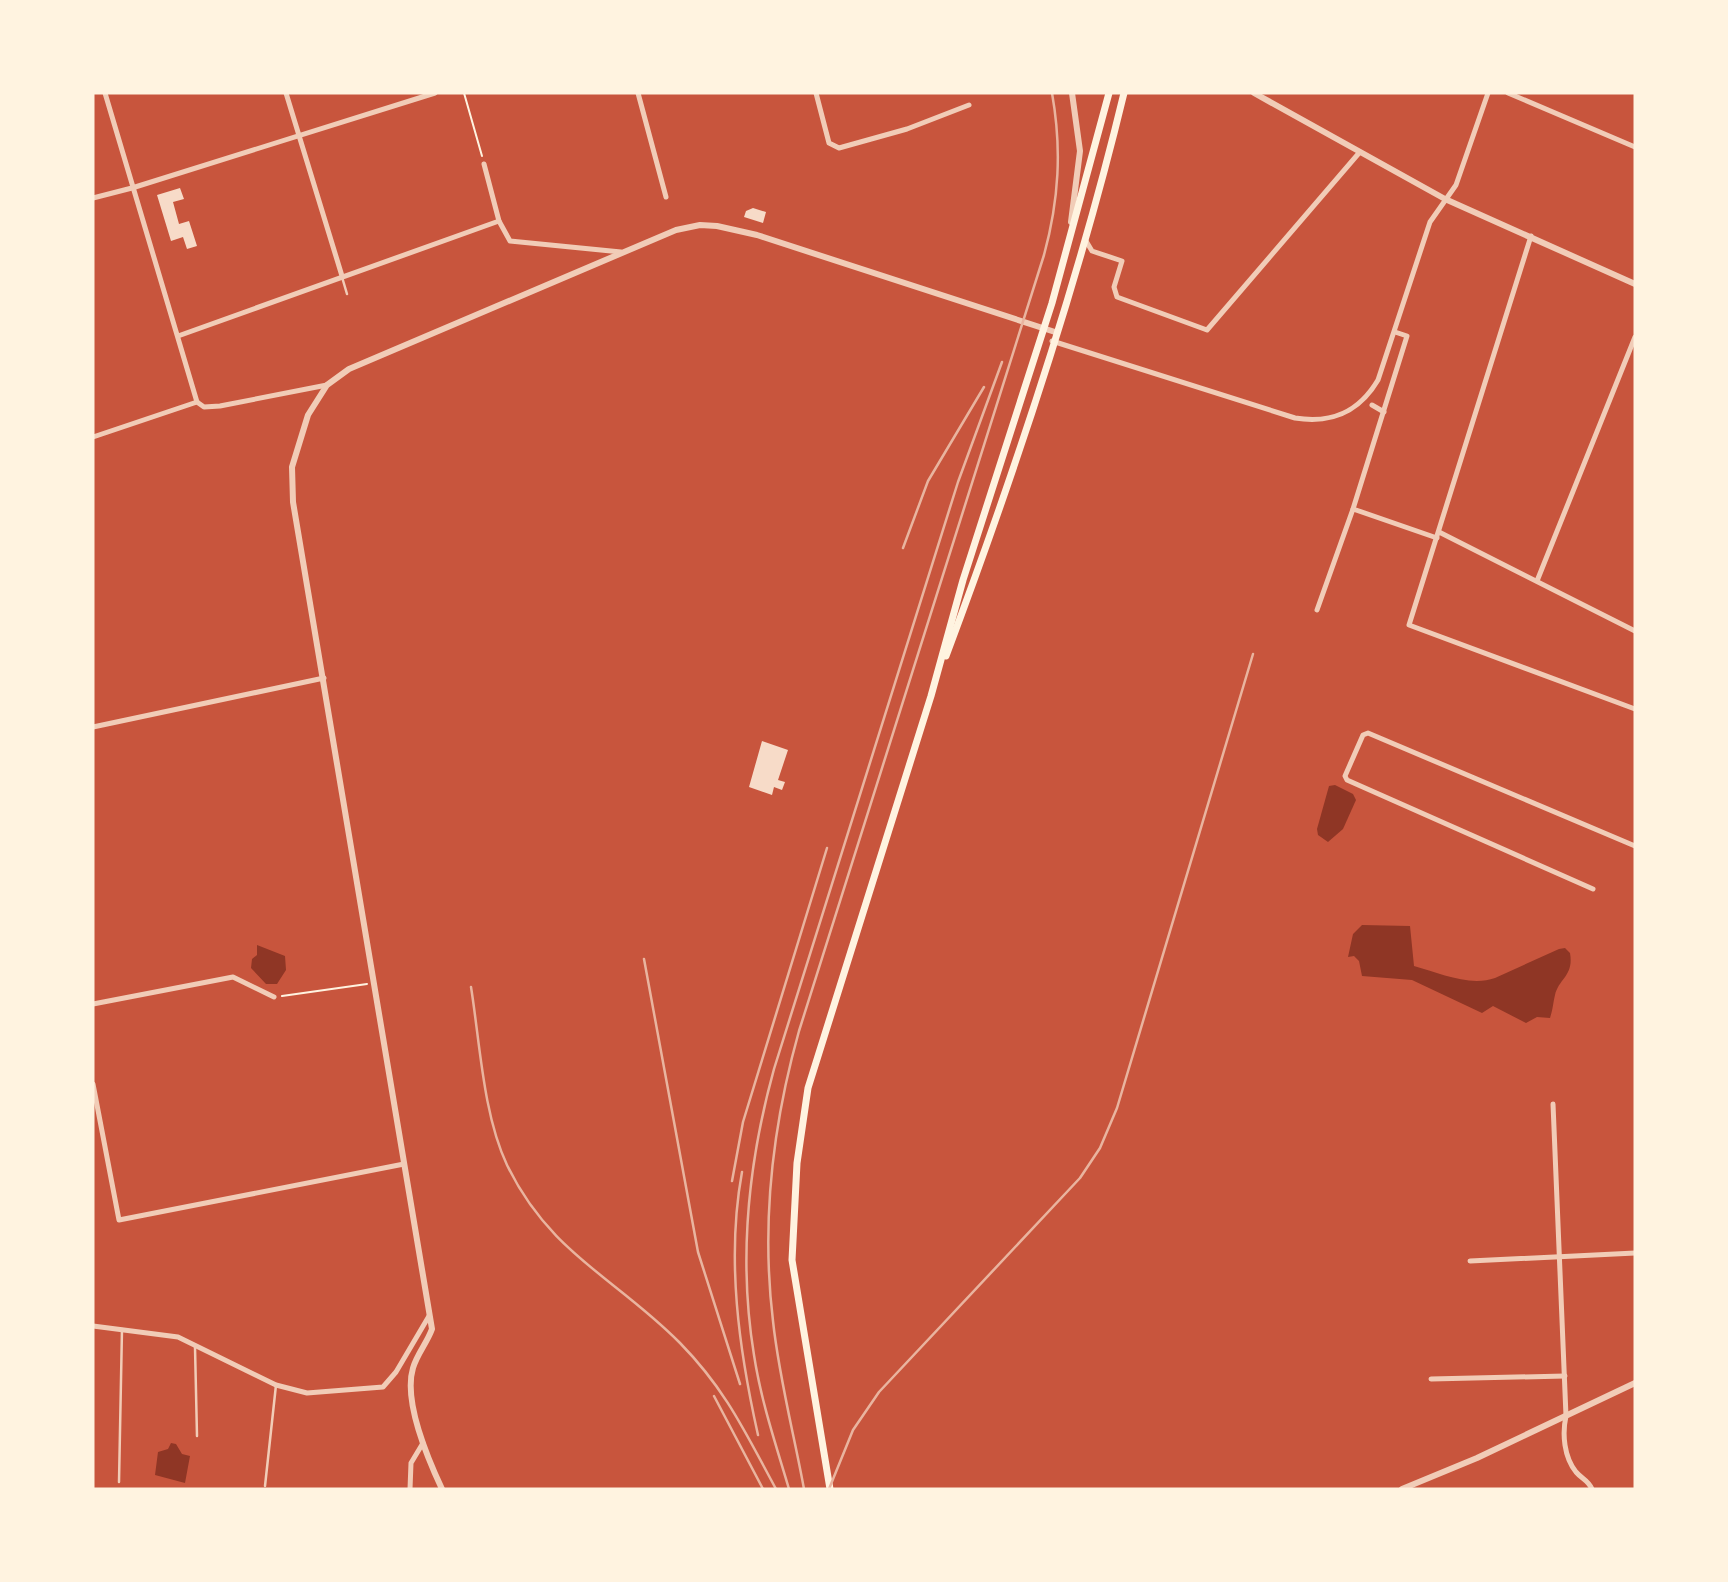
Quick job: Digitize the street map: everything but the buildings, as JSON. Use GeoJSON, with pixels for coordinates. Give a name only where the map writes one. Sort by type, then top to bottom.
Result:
{"type":"FeatureCollection","features":[{"type":"Feature","properties":{"kind":"main road"},"geometry":{"type":"LineString","coordinates":[[830,1489],[792,1260],[792,1226],[802,1119],[818,1055],[931,696],[962,580],[1066,256],[1109,93]]}},
{"type":"Feature","properties":{"kind":"main road"},"geometry":{"type":"LineString","coordinates":[[931,696],[999,513],[1084,237],[1124,93]]}},
{"type":"Feature","properties":{"kind":"street"},"geometry":{"type":"LineString","coordinates":[[105,93],[197,402],[204,407],[230,405],[327,386]]}},
{"type":"Feature","properties":{"kind":"street"},"geometry":{"type":"LineString","coordinates":[[286,93],[342,276]]}},
{"type":"Feature","properties":{"kind":"street"},"geometry":{"type":"LineString","coordinates":[[93,198],[299,137],[435,93]]}},
{"type":"Feature","properties":{"kind":"street"},"geometry":{"type":"LineString","coordinates":[[638,93],[666,197]]}},
{"type":"Feature","properties":{"kind":"street"},"geometry":{"type":"LineString","coordinates":[[816,93],[829,143],[839,148],[907,129],[969,105]]}},
{"type":"Feature","properties":{"kind":"street"},"geometry":{"type":"LineString","coordinates":[[1066,256],[1080,159],[1072,93]]}},
{"type":"Feature","properties":{"kind":"street"},"geometry":{"type":"LineString","coordinates":[[1254,93],[1293,112],[1359,153],[1445,199],[1635,284]]}},
{"type":"Feature","properties":{"kind":"street"},"geometry":{"type":"LineString","coordinates":[[1052,341],[1285,415],[1323,420],[1345,414],[1364,399],[1378,380],[1430,222],[1455,185],[1488,93]]}},
{"type":"Feature","properties":{"kind":"street"},"geometry":{"type":"LineString","coordinates":[[1508,93],[1635,147]]}},
{"type":"Feature","properties":{"kind":"street"},"geometry":{"type":"LineString","coordinates":[[1078,257],[1092,251],[1122,261],[1114,287],[1117,297],[1207,330],[1359,153]]}},
{"type":"Feature","properties":{"kind":"street"},"geometry":{"type":"LineString","coordinates":[[484,164],[499,221],[510,241],[621,252]]}},
{"type":"Feature","properties":{"kind":"street"},"geometry":{"type":"LineString","coordinates":[[178,336],[499,221]]}},
{"type":"Feature","properties":{"kind":"street"},"geometry":{"type":"LineString","coordinates":[[442,1489],[423,1443],[410,1381],[413,1366],[432,1329],[293,502],[292,467],[308,415],[327,386],[367,359],[621,252],[676,230],[699,225],[757,235],[1055,332]]}},
{"type":"Feature","properties":{"kind":"street"},"geometry":{"type":"LineString","coordinates":[[1531,236],[1409,625],[1635,709]]}},
{"type":"Feature","properties":{"kind":"street"},"geometry":{"type":"LineString","coordinates":[[1084,237],[1092,251]]}},
{"type":"Feature","properties":{"kind":"street"},"geometry":{"type":"LineString","coordinates":[[1317,610],[1353,509],[1407,336],[1395,332]]}},
{"type":"Feature","properties":{"kind":"street"},"geometry":{"type":"LineString","coordinates":[[1536,581],[1635,337]]}},
{"type":"Feature","properties":{"kind":"street"},"geometry":{"type":"LineString","coordinates":[[93,437],[197,402]]}},
{"type":"Feature","properties":{"kind":"street"},"geometry":{"type":"LineString","coordinates":[[1372,405],[1384,412]]}},
{"type":"Feature","properties":{"kind":"street"},"geometry":{"type":"LineString","coordinates":[[1353,509],[1438,535],[1635,631]]}},
{"type":"Feature","properties":{"kind":"street"},"geometry":{"type":"LineString","coordinates":[[93,727],[324,678]]}},
{"type":"Feature","properties":{"kind":"street"},"geometry":{"type":"LineString","coordinates":[[1593,889],[1345,778],[1363,735],[1368,733],[1635,846]]}},
{"type":"Feature","properties":{"kind":"street"},"geometry":{"type":"LineString","coordinates":[[93,1004],[233,977],[274,997]]}},
{"type":"Feature","properties":{"kind":"street"},"geometry":{"type":"LineString","coordinates":[[93,1084],[118,1220],[404,1164]]}},
{"type":"Feature","properties":{"kind":"street"},"geometry":{"type":"LineString","coordinates":[[1553,1104],[1565,1376],[1564,1442],[1576,1472],[1589,1482],[1592,1489]]}},
{"type":"Feature","properties":{"kind":"street"},"geometry":{"type":"LineString","coordinates":[[1470,1261],[1635,1253]]}},
{"type":"Feature","properties":{"kind":"street"},"geometry":{"type":"LineString","coordinates":[[93,1326],[162,1333],[195,1344],[276,1385],[307,1393],[383,1387],[396,1372],[429,1316]]}},
{"type":"Feature","properties":{"kind":"street"},"geometry":{"type":"LineString","coordinates":[[1431,1379],[1565,1376]]}},
{"type":"Feature","properties":{"kind":"street"},"geometry":{"type":"LineString","coordinates":[[1402,1489],[1635,1383]]}},
{"type":"Feature","properties":{"kind":"street"},"geometry":{"type":"LineString","coordinates":[[410,1489],[411,1463],[423,1443]]}},
{"type":"Feature","properties":{"kind":"lane"},"geometry":{"type":"LineString","coordinates":[[342,276],[347,294]]}},
{"type":"Feature","properties":{"kind":"lane"},"geometry":{"type":"LineString","coordinates":[[119,1482],[122,1329]]}},
{"type":"Feature","properties":{"kind":"lane"},"geometry":{"type":"LineString","coordinates":[[195,1344],[197,1436]]}},
{"type":"Feature","properties":{"kind":"lane"},"geometry":{"type":"LineString","coordinates":[[265,1486],[267,1441],[276,1385]]}},
{"type":"Feature","properties":{"kind":"path"},"geometry":{"type":"LineString","coordinates":[[464,93],[484,164]]}},
{"type":"Feature","properties":{"kind":"path"},"geometry":{"type":"LineString","coordinates":[[274,997],[373,982]]}},
{"type":"Feature","properties":{"kind":"shaded area"},"geometry":{"type":"Polygon","coordinates":[[[1335,785],[1353,794],[1356,800],[1343,829],[1328,842],[1318,835],[1317,829],[1329,786],[1335,785]]]}},
{"type":"Feature","properties":{"kind":"shaded area"},"geometry":{"type":"Polygon","coordinates":[[[1362,925],[1410,926],[1414,966],[1455,978],[1475,981],[1495,978],[1565,948],[1570,953],[1570,967],[1557,989],[1550,1018],[1537,1017],[1526,1023],[1493,1006],[1482,1013],[1412,980],[1362,976],[1359,961],[1354,956],[1348,957],[1353,934],[1362,925]]]}},
{"type":"Feature","properties":{"kind":"shaded area"},"geometry":{"type":"Polygon","coordinates":[[[257,945],[285,956],[286,970],[277,984],[266,984],[251,968],[252,959],[257,955],[257,945]]]}},
{"type":"Feature","properties":{"kind":"shaded area"},"geometry":{"type":"Polygon","coordinates":[[[171,1443],[176,1444],[182,1454],[190,1456],[185,1483],[155,1475],[158,1452],[168,1449],[171,1443]]]}},
{"type":"Feature","properties":{"kind":"railway"},"geometry":{"type":"LineString","coordinates":[[804,1489],[779,1364],[770,1284],[768,1247],[771,1175],[782,1103],[799,1031],[1044,255],[1056,194],[1058,154],[1052,93]]}},
{"type":"Feature","properties":{"kind":"railway"},"geometry":{"type":"LineString","coordinates":[[789,1489],[769,1423],[749,1319],[746,1247],[758,1140],[774,1069],[958,482],[1002,362]]}},
{"type":"Feature","properties":{"kind":"railway"},"geometry":{"type":"LineString","coordinates":[[903,548],[928,481],[984,387]]}},
{"type":"Feature","properties":{"kind":"railway"},"geometry":{"type":"LineString","coordinates":[[829,1489],[853,1430],[879,1392],[1080,1178],[1100,1148],[1117,1108],[1253,654]]}},
{"type":"Feature","properties":{"kind":"railway"},"geometry":{"type":"LineString","coordinates":[[732,1181],[743,1122],[827,848]]}},
{"type":"Feature","properties":{"kind":"railway"},"geometry":{"type":"LineString","coordinates":[[644,959],[698,1252],[740,1384]]}},
{"type":"Feature","properties":{"kind":"railway"},"geometry":{"type":"LineString","coordinates":[[471,987],[487,1101],[499,1145],[524,1196],[564,1243],[656,1320],[696,1360],[734,1412],[776,1489]]}},
{"type":"Feature","properties":{"kind":"railway"},"geometry":{"type":"LineString","coordinates":[[742,1172],[735,1238],[737,1304],[745,1370],[758,1435]]}},
{"type":"Feature","properties":{"kind":"railway"},"geometry":{"type":"LineString","coordinates":[[714,1396],[763,1489]]}}]}
